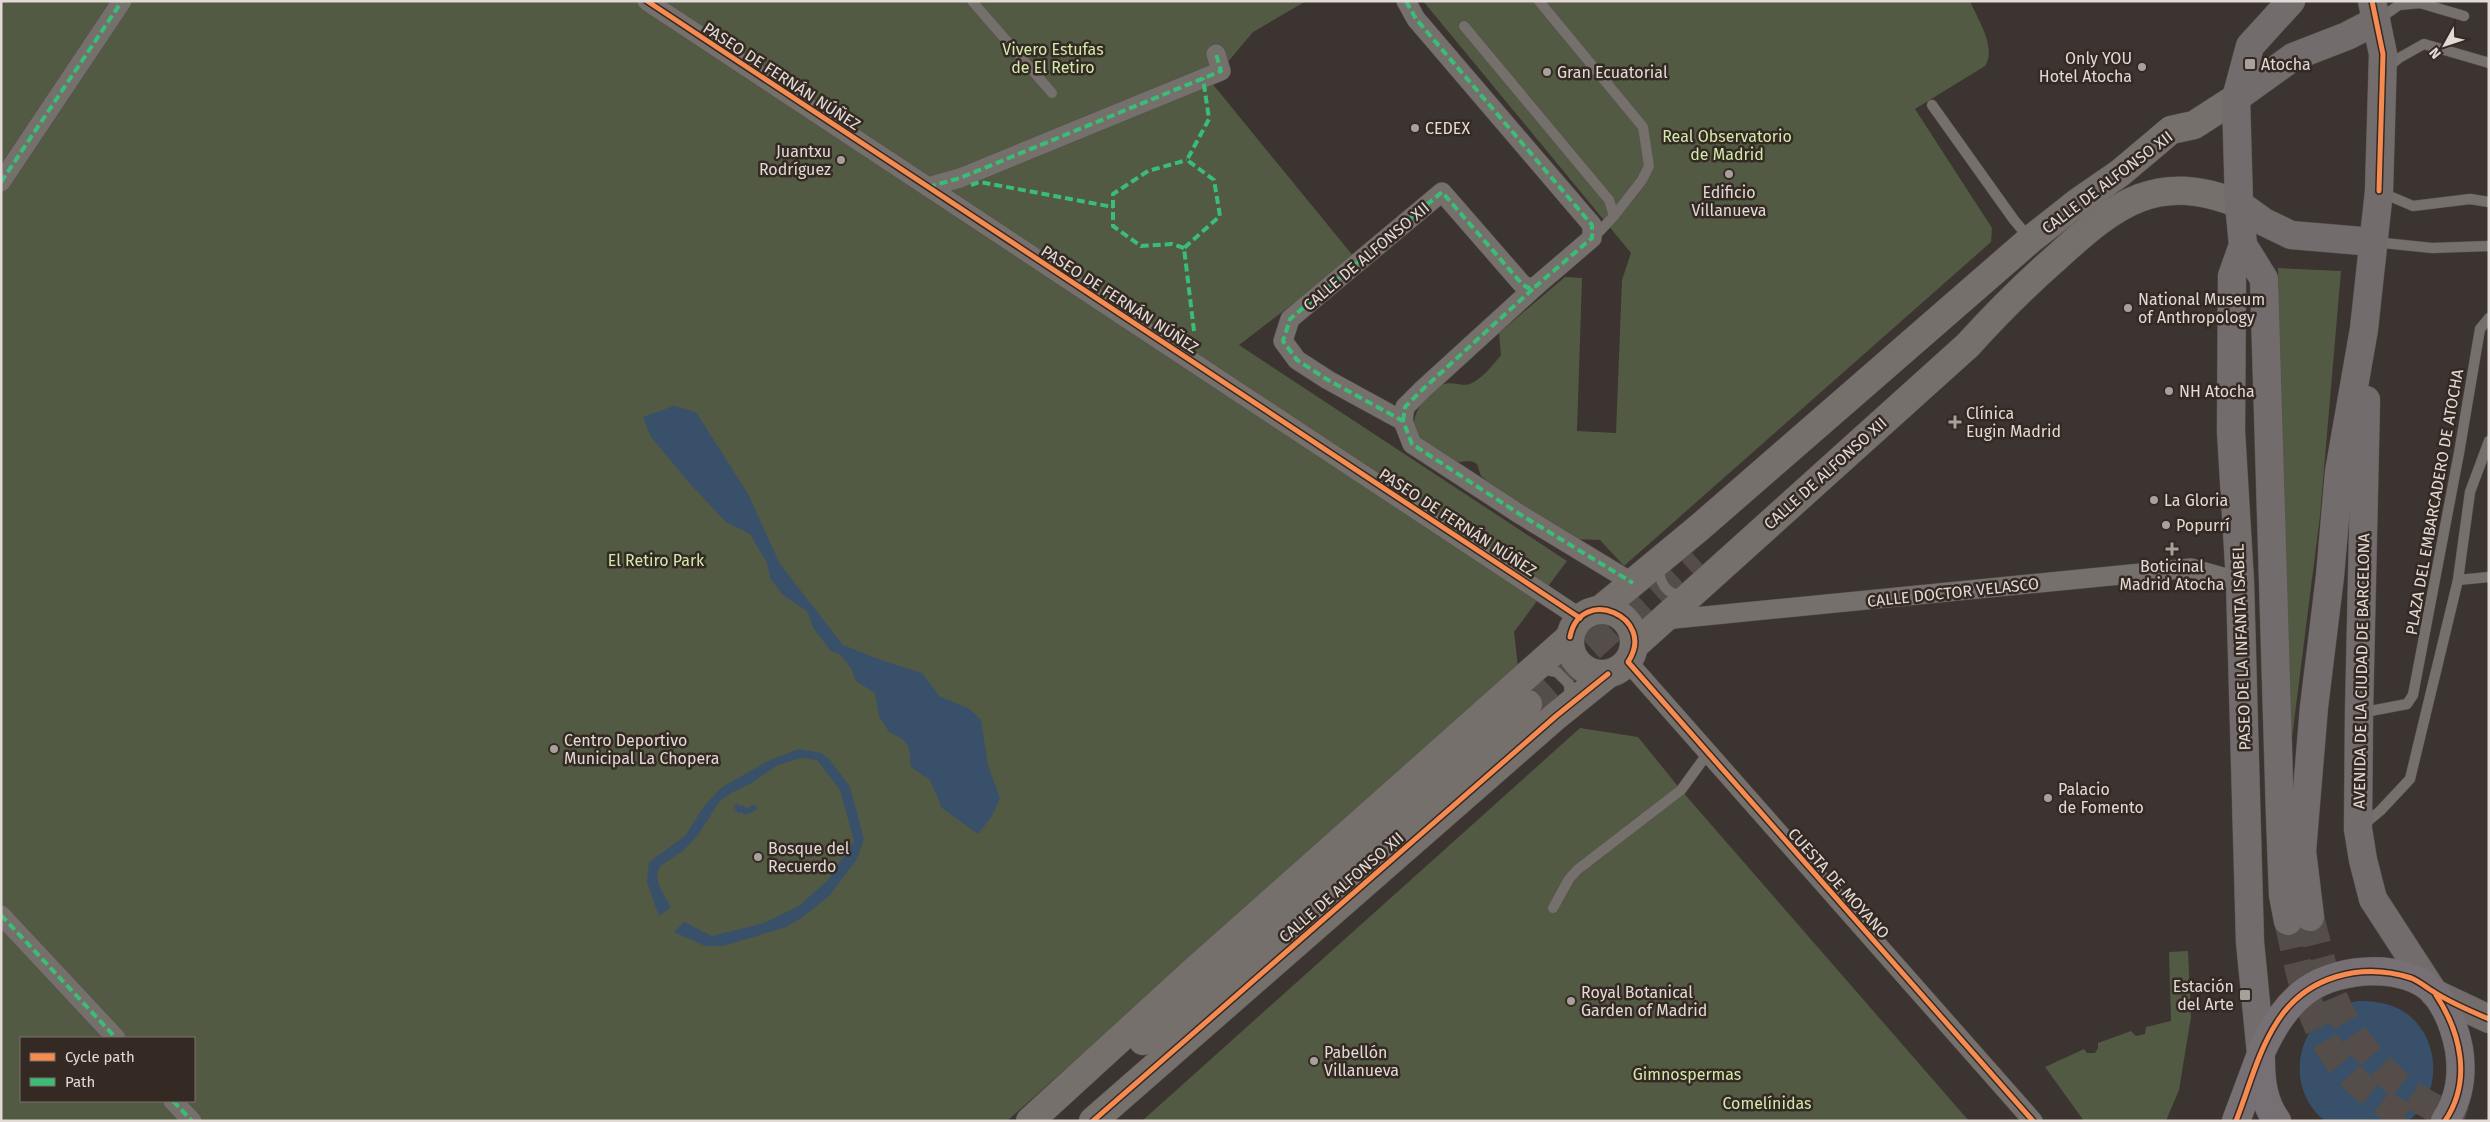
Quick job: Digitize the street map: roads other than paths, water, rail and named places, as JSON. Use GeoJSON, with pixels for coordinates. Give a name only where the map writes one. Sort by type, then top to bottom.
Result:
{"type":"FeatureCollection","features":[{"type":"Feature","properties":{"kind":"highway"},"geometry":{"type":"LineString","coordinates":[[2240,1116],[2262,1052],[2278,1021],[2287,1009],[2307,990],[2334,976],[2351,972],[2383,972],[2412,978],[2434,992],[2453,1024],[2461,1062],[2460,1084],[2455,1106],[2445,1121]]}},
{"type":"Feature","properties":{"kind":"highway"},"geometry":{"type":"LineString","coordinates":[[2262,1052],[2264,1092],[2270,1110],[2277,1121]]}},
{"type":"Feature","properties":{"kind":"main road","name":"PASEO DE LA INFANTA ISABEL"},"geometry":{"type":"LineString","coordinates":[[2292,1],[2250,46],[2236,98],[2239,204],[2244,245],[2264,279],[2283,895],[2299,919]]}},
{"type":"Feature","properties":{"kind":"main road"},"geometry":{"type":"LineString","coordinates":[[2236,98],[2293,56],[2347,36],[2374,11]]}},
{"type":"Feature","properties":{"kind":"main road","name":"AVENIDA DE LA CIUDAD DE BARCELONA"},"geometry":{"type":"LineString","coordinates":[[2299,919],[2302,851],[2314,706],[2330,576],[2339,472],[2364,329],[2372,242],[2379,192],[2383,54],[2374,11]]}},
{"type":"Feature","properties":{"kind":"main road","name":"CALLE DE ALFONSO XII"},"geometry":{"type":"LineString","coordinates":[[1030,1121],[1195,970],[1533,670],[1584,621],[1661,561],[2031,239],[2078,202],[2120,173],[2171,130],[2194,125],[2236,98]]}},
{"type":"Feature","properties":{"kind":"main road","name":"CALLE DE ALFONSO XII"},"geometry":{"type":"LineString","coordinates":[[1093,1121],[1623,660],[1691,594],[1968,345],[2012,297],[2089,227],[2113,210],[2133,200],[2154,193],[2189,191],[2209,194],[2239,204]]}},
{"type":"Feature","properties":{"kind":"main road"},"geometry":{"type":"LineString","coordinates":[[2239,204],[2264,222],[2291,234],[2372,242]]}},
{"type":"Feature","properties":{"kind":"main road","name":"PASEO DE LA INFANTA ISABEL"},"geometry":{"type":"LineString","coordinates":[[2244,245],[2232,276],[2231,432],[2240,582],[2250,942],[2262,1052]]}},
{"type":"Feature","properties":{"kind":"main road","name":"CALLE DE ALFONSO XII"},"geometry":{"type":"LineString","coordinates":[[1694,555],[1865,403],[1992,273]]}},
{"type":"Feature","properties":{"kind":"main road","name":"CALLE DE ALFONSO XII"},"geometry":{"type":"LineString","coordinates":[[1865,403],[2012,297]]}},
{"type":"Feature","properties":{"kind":"main road","name":"AVENIDA DE LA CIUDAD DE BARCELONA"},"geometry":{"type":"LineString","coordinates":[[2364,329],[2367,362],[2358,829],[2363,860],[2373,899],[2434,992]]}},
{"type":"Feature","properties":{"kind":"main road"},"geometry":{"type":"LineString","coordinates":[[1614,612],[1625,619],[1634,634],[1623,660],[1590,672],[1578,664],[1571,652],[1584,621],[1614,612]]}},
{"type":"Feature","properties":{"kind":"main road","name":"CALLE DE ALFONSO XII"},"geometry":{"type":"LineString","coordinates":[[1080,1121],[1251,953],[1528,704]]}},
{"type":"Feature","properties":{"kind":"main road","name":"CALLE DE ALFONSO XII"},"geometry":{"type":"LineString","coordinates":[[1046,1121],[1251,953]]}},
{"type":"Feature","properties":{"kind":"main road"},"geometry":{"type":"LineString","coordinates":[[2434,992],[2489,1019]]}},
{"type":"Feature","properties":{"kind":"street"},"geometry":{"type":"LineString","coordinates":[[1,182],[122,1]]}},
{"type":"Feature","properties":{"kind":"street","name":"PASEO DE FERNÁN NÚÑEZ"},"geometry":{"type":"LineString","coordinates":[[647,1],[1584,621]]}},
{"type":"Feature","properties":{"kind":"street"},"geometry":{"type":"LineString","coordinates":[[1406,1],[1416,19],[1592,225],[1592,238],[1536,286],[1422,390],[1405,407],[1403,421],[1412,444],[1521,515],[1633,583]]}},
{"type":"Feature","properties":{"kind":"street"},"geometry":{"type":"LineString","coordinates":[[928,187],[960,178],[1221,71],[1216,54]]}},
{"type":"Feature","properties":{"kind":"street","name":"CALLE DE ALFONSO XII"},"geometry":{"type":"LineString","coordinates":[[1403,421],[1328,380],[1297,360],[1283,341],[1290,319],[1442,192],[1522,284],[1528,288],[1536,286]]}},
{"type":"Feature","properties":{"kind":"street","name":"CALLE DOCTOR VELASCO"},"geometry":{"type":"LineString","coordinates":[[1664,620],[2191,568],[2240,582]]}},
{"type":"Feature","properties":{"kind":"street","name":"CUESTA DE MOYANO"},"geometry":{"type":"LineString","coordinates":[[1623,660],[1708,753],[2033,1121]]}},
{"type":"Feature","properties":{"kind":"street"},"geometry":{"type":"LineString","coordinates":[[1,915],[115,1037]]}},
{"type":"Feature","properties":{"kind":"street"},"geometry":{"type":"LineString","coordinates":[[174,1102],[192,1121]]}},
{"type":"Feature","properties":{"kind":"lane"},"geometry":{"type":"LineString","coordinates":[[972,1],[1052,93]]}},
{"type":"Feature","properties":{"kind":"lane"},"geometry":{"type":"LineString","coordinates":[[1539,1],[1644,127],[1650,166],[1642,180],[1614,216],[1592,238]]}},
{"type":"Feature","properties":{"kind":"lane"},"geometry":{"type":"LineString","coordinates":[[2374,11],[2399,5],[2420,3],[2464,16]]}},
{"type":"Feature","properties":{"kind":"lane"},"geometry":{"type":"LineString","coordinates":[[1464,26],[1609,200],[1614,216]]}},
{"type":"Feature","properties":{"kind":"lane"},"geometry":{"type":"LineString","coordinates":[[2383,72],[2400,58],[2424,44],[2489,63]]}},
{"type":"Feature","properties":{"kind":"lane","name":"CALLE DE ALFONSO XII"},"geometry":{"type":"LineString","coordinates":[[1932,105],[2014,220],[2031,239]]}},
{"type":"Feature","properties":{"kind":"lane"},"geometry":{"type":"LineString","coordinates":[[2379,192],[2413,206],[2470,198],[2489,202]]}},
{"type":"Feature","properties":{"kind":"lane"},"geometry":{"type":"LineString","coordinates":[[2372,242],[2432,248],[2489,246]]}},
{"type":"Feature","properties":{"kind":"lane","name":"PLAZA DEL EMBARCADERO DE ATOCHA"},"geometry":{"type":"LineString","coordinates":[[2359,713],[2406,704],[2413,695],[2459,453],[2480,329],[2489,318]]}},
{"type":"Feature","properties":{"kind":"lane","name":"PLAZA DEL EMBARCADERO DE ATOCHA"},"geometry":{"type":"LineString","coordinates":[[2358,829],[2380,811],[2410,779],[2458,580],[2470,492],[2489,441]]}},
{"type":"Feature","properties":{"kind":"lane"},"geometry":{"type":"LineString","coordinates":[[1661,561],[1659,575],[1665,587],[1675,595],[1691,594]]}},
{"type":"Feature","properties":{"kind":"lane"},"geometry":{"type":"LineString","coordinates":[[2458,580],[2489,577]]}},
{"type":"Feature","properties":{"kind":"lane"},"geometry":{"type":"LineString","coordinates":[[1533,670],[1547,669],[1557,672],[1569,684],[1571,695],[1568,706]]}},
{"type":"Feature","properties":{"kind":"lane"},"geometry":{"type":"LineString","coordinates":[[1553,908],[1569,879],[1577,870],[1681,790],[1708,753]]}},
{"type":"Feature","properties":{"kind":"water"},"geometry":{"type":"Polygon","coordinates":[[[674,406],[696,412],[748,494],[780,564],[843,645],[922,673],[939,696],[970,709],[981,720],[988,766],[1000,798],[992,816],[978,834],[942,808],[930,780],[911,767],[909,748],[904,740],[889,732],[879,716],[875,693],[856,681],[852,670],[841,655],[831,651],[814,629],[807,611],[783,595],[770,578],[767,563],[750,534],[726,522],[692,486],[651,437],[643,417],[674,406]]]}},
{"type":"Feature","properties":{"kind":"water"},"geometry":{"type":"Polygon","coordinates":[[[799,749],[821,753],[830,760],[850,787],[864,839],[857,859],[829,896],[803,917],[786,927],[723,946],[705,946],[674,932],[684,922],[712,936],[764,923],[799,906],[828,880],[854,841],[840,790],[817,760],[801,758],[778,765],[719,802],[698,835],[683,851],[660,866],[657,874],[659,886],[671,907],[659,916],[647,882],[649,862],[685,836],[705,805],[721,788],[768,761],[799,749]]]}},
{"type":"Feature","properties":{"kind":"water"},"geometry":{"type":"Polygon","coordinates":[[[2358,1001],[2371,1001],[2395,1007],[2406,1013],[2418,1024],[2426,1037],[2431,1051],[2432,1082],[2427,1097],[2419,1110],[2408,1121],[2325,1121],[2314,1110],[2306,1097],[2301,1082],[2300,1067],[2302,1052],[2307,1038],[2315,1025],[2330,1011],[2341,1005],[2358,1001]]]}},
{"type":"Feature","properties":{"kind":"waterway"},"geometry":{"type":"LineString","coordinates":[[737,807],[739,810],[742,808],[745,812],[754,808]]}},
{"type":"Feature","properties":{"kind":"tunnel"},"geometry":{"type":"LineString","coordinates":[[1528,704],[1694,555]]}},
{"type":"Feature","properties":{"kind":"tunnel"},"geometry":{"type":"LineString","coordinates":[[2310,917],[2331,991],[2353,1034],[2367,1053],[2384,1071],[2421,1100],[2442,1112],[2464,1121]]}},
{"type":"Feature","properties":{"kind":"tunnel"},"geometry":{"type":"LineString","coordinates":[[2288,921],[2307,997],[2321,1033],[2331,1050],[2342,1066],[2366,1090],[2411,1121]]}},
{"type":"Feature","properties":{"kind":"place","name":"Atocha"},"geometry":{"type":"Point","coordinates":[2250,64]}},
{"type":"Feature","properties":{"kind":"place","name":"Only YOU Hotel Atocha"},"geometry":{"type":"Point","coordinates":[2142,67]}},
{"type":"Feature","properties":{"kind":"place","name":"Gran Ecuatorial"},"geometry":{"type":"Point","coordinates":[1547,72]}},
{"type":"Feature","properties":{"kind":"place","name":"CEDEX"},"geometry":{"type":"Point","coordinates":[1415,128]}},
{"type":"Feature","properties":{"kind":"place","name":"Juantxu Rodríguez"},"geometry":{"type":"Point","coordinates":[841,160]}},
{"type":"Feature","properties":{"kind":"place","name":"Edificio Villanueva"},"geometry":{"type":"Point","coordinates":[1729,174]}},
{"type":"Feature","properties":{"kind":"place","name":"National Museum of Anthropology"},"geometry":{"type":"Point","coordinates":[2128,308]}},
{"type":"Feature","properties":{"kind":"place","name":"NH Atocha"},"geometry":{"type":"Point","coordinates":[2169,391]}},
{"type":"Feature","properties":{"kind":"place","name":"Clínica Eugin Madrid"},"geometry":{"type":"Point","coordinates":[1955,422]}},
{"type":"Feature","properties":{"kind":"place","name":"La Gloria"},"geometry":{"type":"Point","coordinates":[2154,500]}},
{"type":"Feature","properties":{"kind":"place","name":"Popurrí"},"geometry":{"type":"Point","coordinates":[2166,525]}},
{"type":"Feature","properties":{"kind":"place","name":"Boticinal Madrid Atocha"},"geometry":{"type":"Point","coordinates":[2172,549]}},
{"type":"Feature","properties":{"kind":"place","name":"Centro Deportivo Municipal La Chopera"},"geometry":{"type":"Point","coordinates":[554,749]}},
{"type":"Feature","properties":{"kind":"place","name":"Palacio de Fomento"},"geometry":{"type":"Point","coordinates":[2048,798]}},
{"type":"Feature","properties":{"kind":"place","name":"Bosque del Recuerdo"},"geometry":{"type":"Point","coordinates":[758,857]}},
{"type":"Feature","properties":{"kind":"place","name":"Estación del Arte"},"geometry":{"type":"Point","coordinates":[2245,995]}},
{"type":"Feature","properties":{"kind":"place","name":"Royal Botanical Garden of Madrid"},"geometry":{"type":"Point","coordinates":[1571,1001]}},
{"type":"Feature","properties":{"kind":"place","name":"Pabellón Villanueva"},"geometry":{"type":"Point","coordinates":[1314,1061]}},
{"type":"Feature","properties":{"kind":"park label","name":"Vivero Estufas de El Retiro"},"geometry":{"type":"Point","coordinates":[1053,58]}},
{"type":"Feature","properties":{"kind":"park label","name":"Real Observatorio de Madrid"},"geometry":{"type":"Point","coordinates":[1727,145]}},
{"type":"Feature","properties":{"kind":"park label","name":"El Retiro Park"},"geometry":{"type":"Point","coordinates":[656,560]}},
{"type":"Feature","properties":{"kind":"park label","name":"Gimnospermas"},"geometry":{"type":"Point","coordinates":[1687,1074]}},
{"type":"Feature","properties":{"kind":"park label","name":"Comelínidas"},"geometry":{"type":"Point","coordinates":[1767,1103]}}]}
